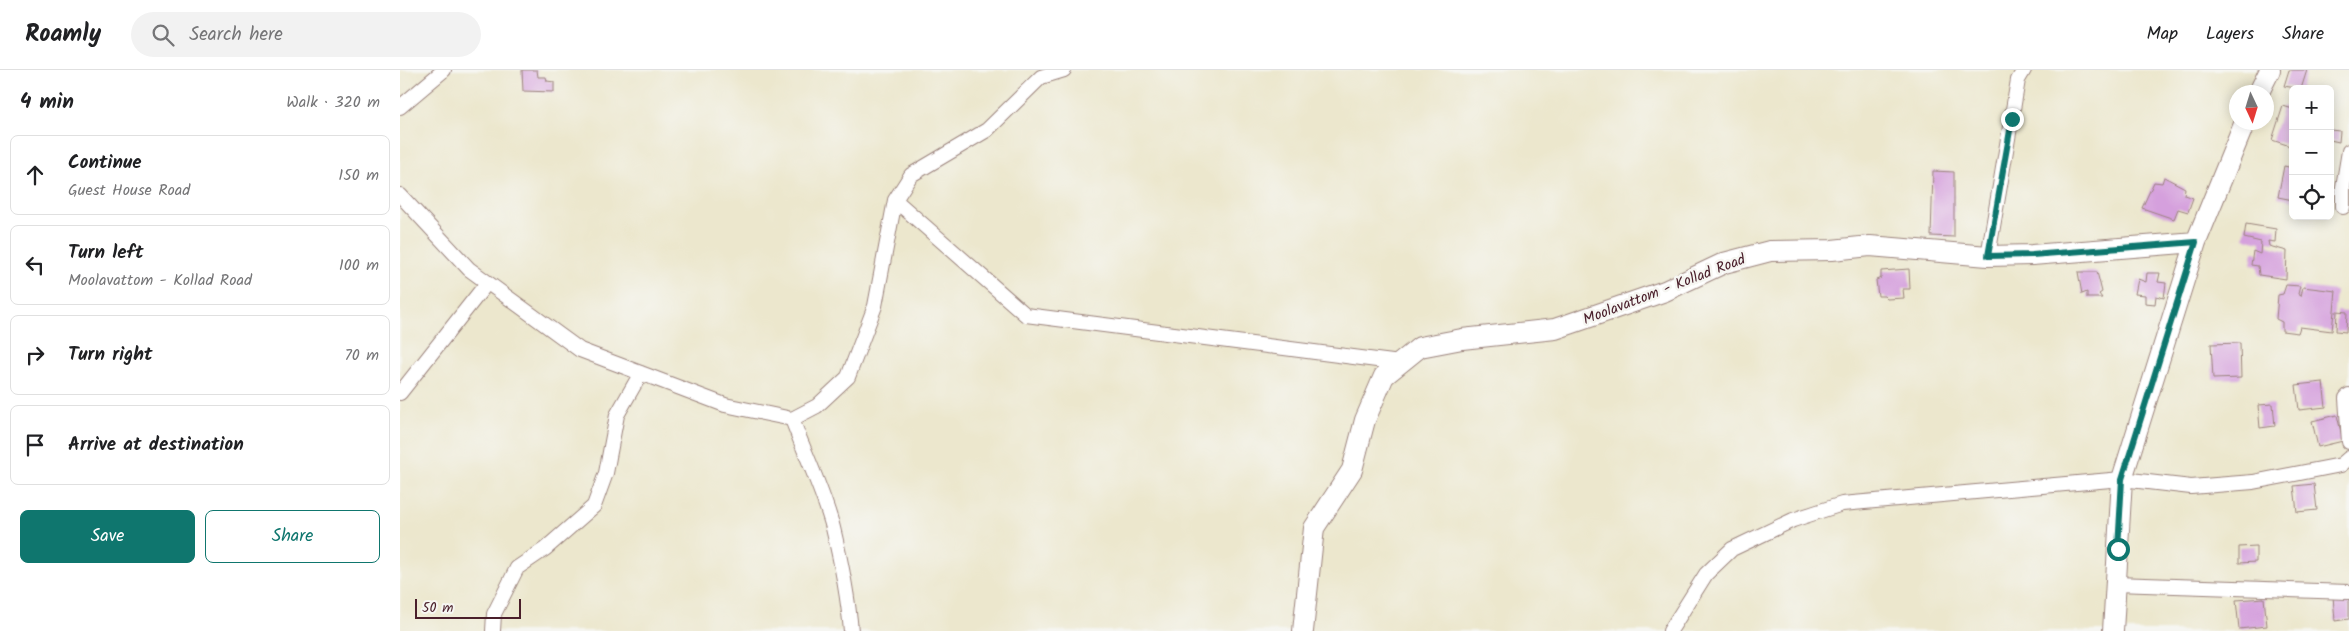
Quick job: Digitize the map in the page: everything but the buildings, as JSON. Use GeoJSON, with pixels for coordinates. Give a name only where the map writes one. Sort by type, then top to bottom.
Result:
{"type":"FeatureCollection","features":[{"type":"Feature","properties":{"kind":"main road"},"geometry":{"type":"LineString","coordinates":[[2262,85],[2270,70]]}},
{"type":"Feature","properties":{"kind":"main road"},"geometry":{"type":"LineString","coordinates":[[2113,631],[2122,479],[2196,242],[2241,130]]}},
{"type":"Feature","properties":{"kind":"main road","name":"Moolavattom - Kollad Road"},"geometry":{"type":"LineString","coordinates":[[1303,631],[1314,528],[1352,470],[1365,420],[1384,376],[1420,347],[1462,339],[1555,329],[1665,291],[1724,263],[1770,251],[1832,250],[1870,246],[1988,256],[2032,255],[2196,242]]}},
{"type":"Feature","properties":{"kind":"street"},"geometry":{"type":"LineString","coordinates":[[400,107],[444,70]]}},
{"type":"Feature","properties":{"kind":"street"},"geometry":{"type":"LineString","coordinates":[[400,195],[469,269],[580,350],[725,405],[792,419],[817,406],[848,377],[875,306],[895,200],[911,175],[987,130],[1048,72],[1064,70]]}},
{"type":"Feature","properties":{"kind":"street"},"geometry":{"type":"LineString","coordinates":[[1988,256],[2018,80],[2024,70]]}},
{"type":"Feature","properties":{"kind":"street"},"geometry":{"type":"LineString","coordinates":[[2343,207],[2343,187],[2349,151]]}},
{"type":"Feature","properties":{"kind":"street"},"geometry":{"type":"LineString","coordinates":[[895,200],[1026,315],[1400,364]]}},
{"type":"Feature","properties":{"kind":"street"},"geometry":{"type":"LineString","coordinates":[[400,393],[487,283]]}},
{"type":"Feature","properties":{"kind":"street"},"geometry":{"type":"LineString","coordinates":[[493,631],[494,614],[517,568],[545,550],[594,506],[606,473],[616,415],[641,373]]}},
{"type":"Feature","properties":{"kind":"street"},"geometry":{"type":"LineString","coordinates":[[2349,395],[2346,398],[2345,405],[2349,442]]}},
{"type":"Feature","properties":{"kind":"street"},"geometry":{"type":"LineString","coordinates":[[792,419],[832,527],[841,574],[848,594],[851,631]]}},
{"type":"Feature","properties":{"kind":"street"},"geometry":{"type":"LineString","coordinates":[[1670,631],[1706,574],[1732,549],[1793,520],[1842,504],[2122,479],[2192,487],[2235,483],[2327,468],[2346,462],[2349,458]]}},
{"type":"Feature","properties":{"kind":"street"},"geometry":{"type":"LineString","coordinates":[[2115,584],[2349,592]]}},
{"type":"Feature","properties":{"kind":"route"},"geometry":{"type":"LineString","coordinates":[[2012,119],[1988,256],[2032,255],[2196,242],[2122,479],[2118,549]]}}]}
